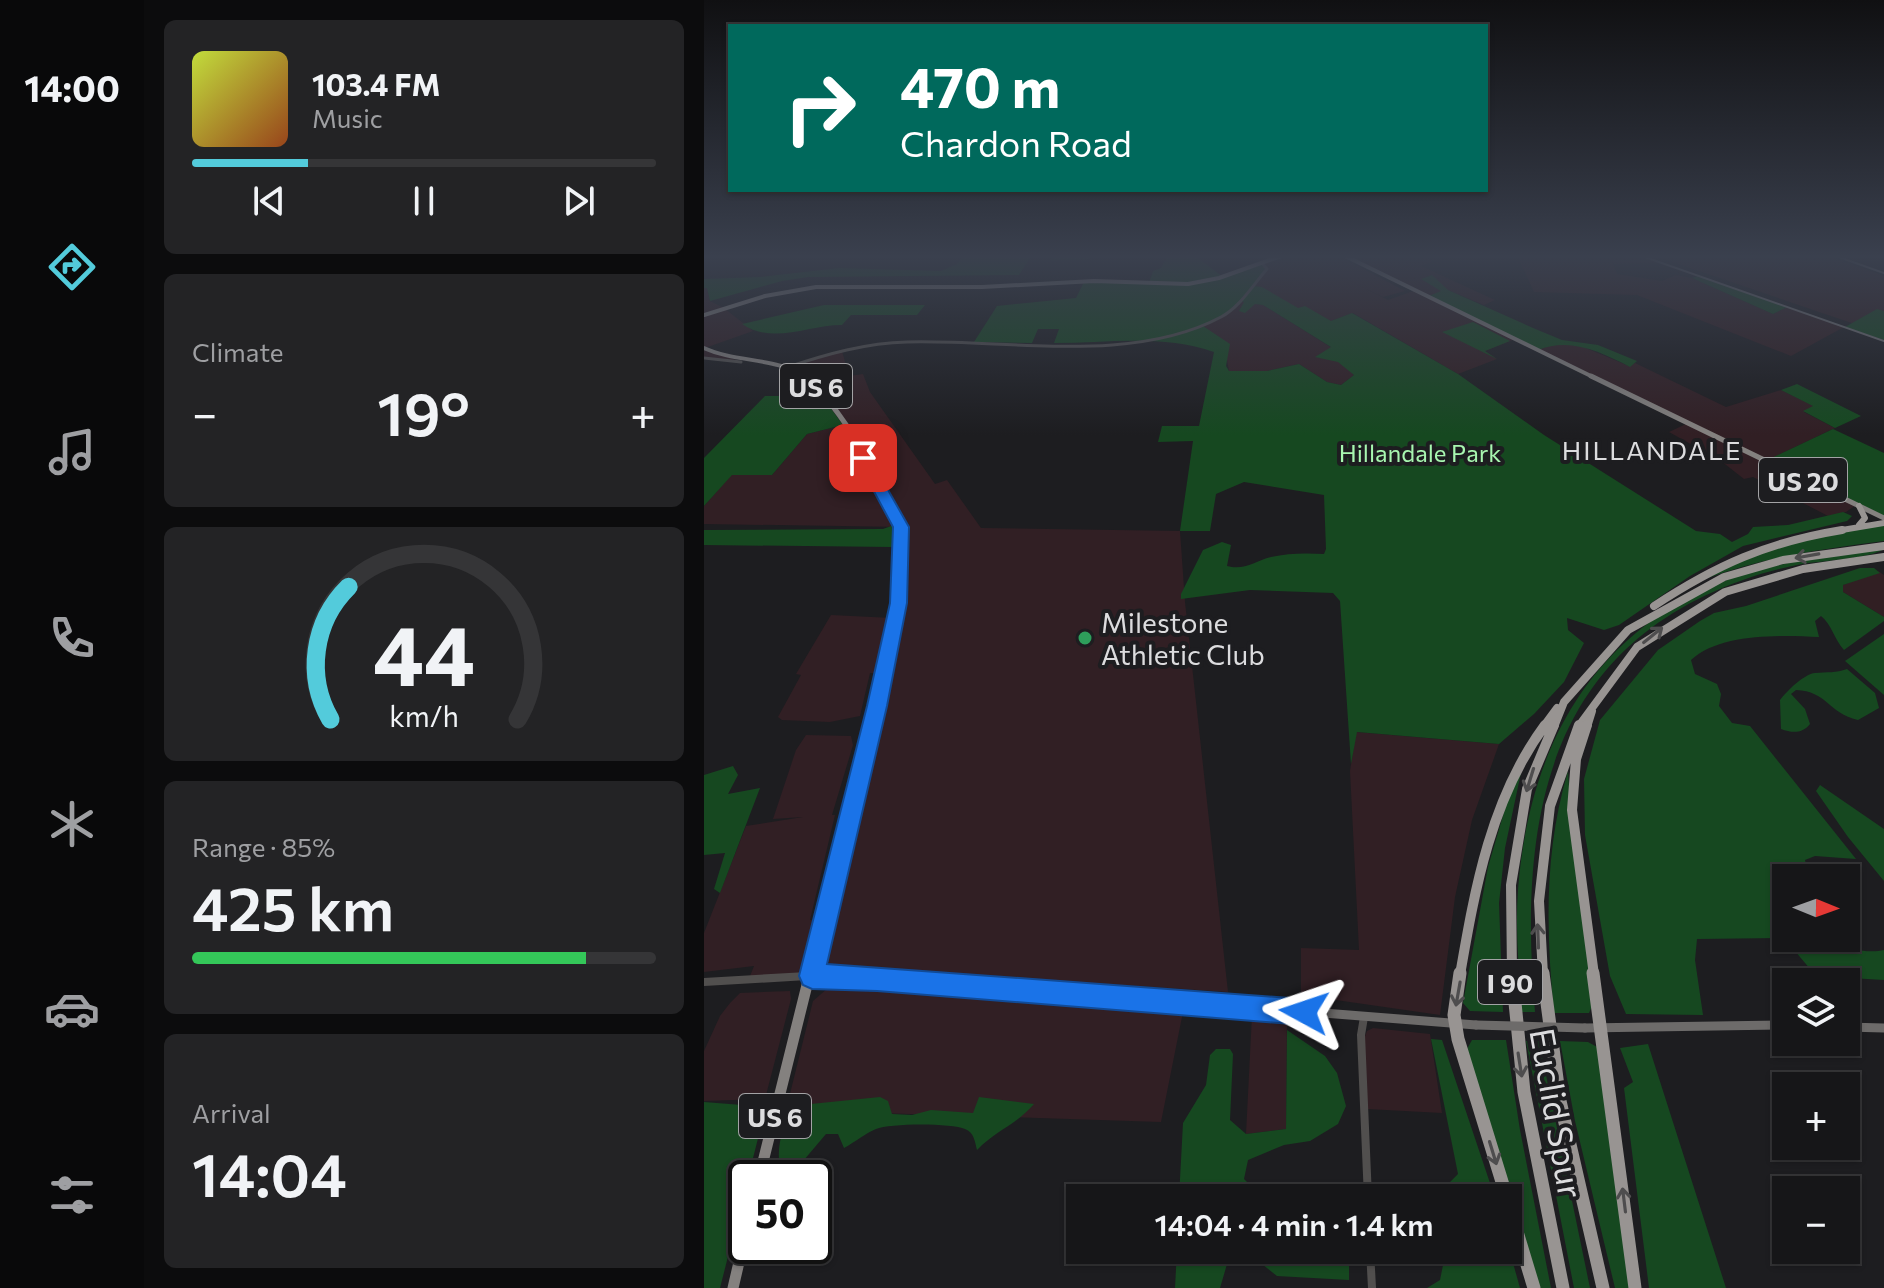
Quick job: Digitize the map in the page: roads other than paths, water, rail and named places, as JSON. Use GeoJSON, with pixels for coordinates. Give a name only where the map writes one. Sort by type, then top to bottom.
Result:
{"type":"FeatureCollection","features":[{"type":"Feature","properties":{"kind":"highway"},"geometry":{"type":"LineString","coordinates":[[1847,527],[1865,521],[1859,506]]}},
{"type":"Feature","properties":{"kind":"highway"},"geometry":{"type":"LineString","coordinates":[[1634,626],[1649,609],[1727,560],[1778,541],[1884,521]]}},
{"type":"Feature","properties":{"kind":"highway","name":"Euclid Spur"},"geometry":{"type":"LineString","coordinates":[[1563,1288],[1517,1052],[1508,919],[1513,855],[1529,782],[1553,723],[1576,685],[1603,653],[1634,626],[1678,598],[1740,572],[1809,555],[1884,546]]}},
{"type":"Feature","properties":{"kind":"highway","name":"Euclid Spur"},"geometry":{"type":"LineString","coordinates":[[1603,1288],[1548,1038],[1538,922],[1540,866],[1553,791],[1570,744],[1599,692],[1626,660],[1656,632],[1714,597],[1780,574],[1884,557]]}},
{"type":"Feature","properties":{"kind":"highway"},"geometry":{"type":"LineString","coordinates":[[1502,1184],[1454,1024],[1485,854],[1499,809],[1514,774],[1535,738],[1576,685]]}},
{"type":"Feature","properties":{"kind":"highway"},"geometry":{"type":"LineString","coordinates":[[1599,692],[1578,752],[1572,802],[1635,1288]]}},
{"type":"Feature","properties":{"kind":"highway"},"geometry":{"type":"LineString","coordinates":[[1522,1249],[1534,1288]]}},
{"type":"Feature","properties":{"kind":"main road","name":"US 20"},"geometry":{"type":"LineString","coordinates":[[1467,315],[1884,521]]}},
{"type":"Feature","properties":{"kind":"main road","name":"US 6"},"geometry":{"type":"LineString","coordinates":[[704,348],[741,362],[788,367],[808,377],[833,407],[898,517],[902,550],[898,603],[890,646],[812,976],[764,1160]]}},
{"type":"Feature","properties":{"kind":"main road"},"geometry":{"type":"LineString","coordinates":[[812,976],[877,978],[1454,1024],[1585,1028],[1772,1025]]}},
{"type":"Feature","properties":{"kind":"main road"},"geometry":{"type":"LineString","coordinates":[[1860,1027],[1884,1028]]}},
{"type":"Feature","properties":{"kind":"main road"},"geometry":{"type":"LineString","coordinates":[[733,1288],[739,1264]]}},
{"type":"Feature","properties":{"kind":"street"},"geometry":{"type":"LineString","coordinates":[[788,367],[842,351],[889,343],[1108,343],[1170,336],[1223,315]]}},
{"type":"Feature","properties":{"kind":"street"},"geometry":{"type":"LineString","coordinates":[[704,358],[741,362]]}},
{"type":"Feature","properties":{"kind":"street"},"geometry":{"type":"LineString","coordinates":[[704,982],[812,976]]}},
{"type":"Feature","properties":{"kind":"street"},"geometry":{"type":"LineString","coordinates":[[1364,1017],[1361,1035],[1367,1184]]}},
{"type":"Feature","properties":{"kind":"street"},"geometry":{"type":"LineString","coordinates":[[1371,1264],[1372,1288]]}},
{"type":"Feature","properties":{"kind":"railway"},"geometry":{"type":"LineString","coordinates":[[1810,315],[1884,341]]}},
{"type":"Feature","properties":{"kind":"place","name":"Milestone Athletic Club"},"geometry":{"type":"Point","coordinates":[1085,638]}},
{"type":"Feature","properties":{"kind":"district","name":"HILLANDALE"},"geometry":{"type":"Point","coordinates":[1652,449]}},
{"type":"Feature","properties":{"kind":"park label","name":"Hillandale Park"},"geometry":{"type":"Point","coordinates":[1420,452]}}]}
